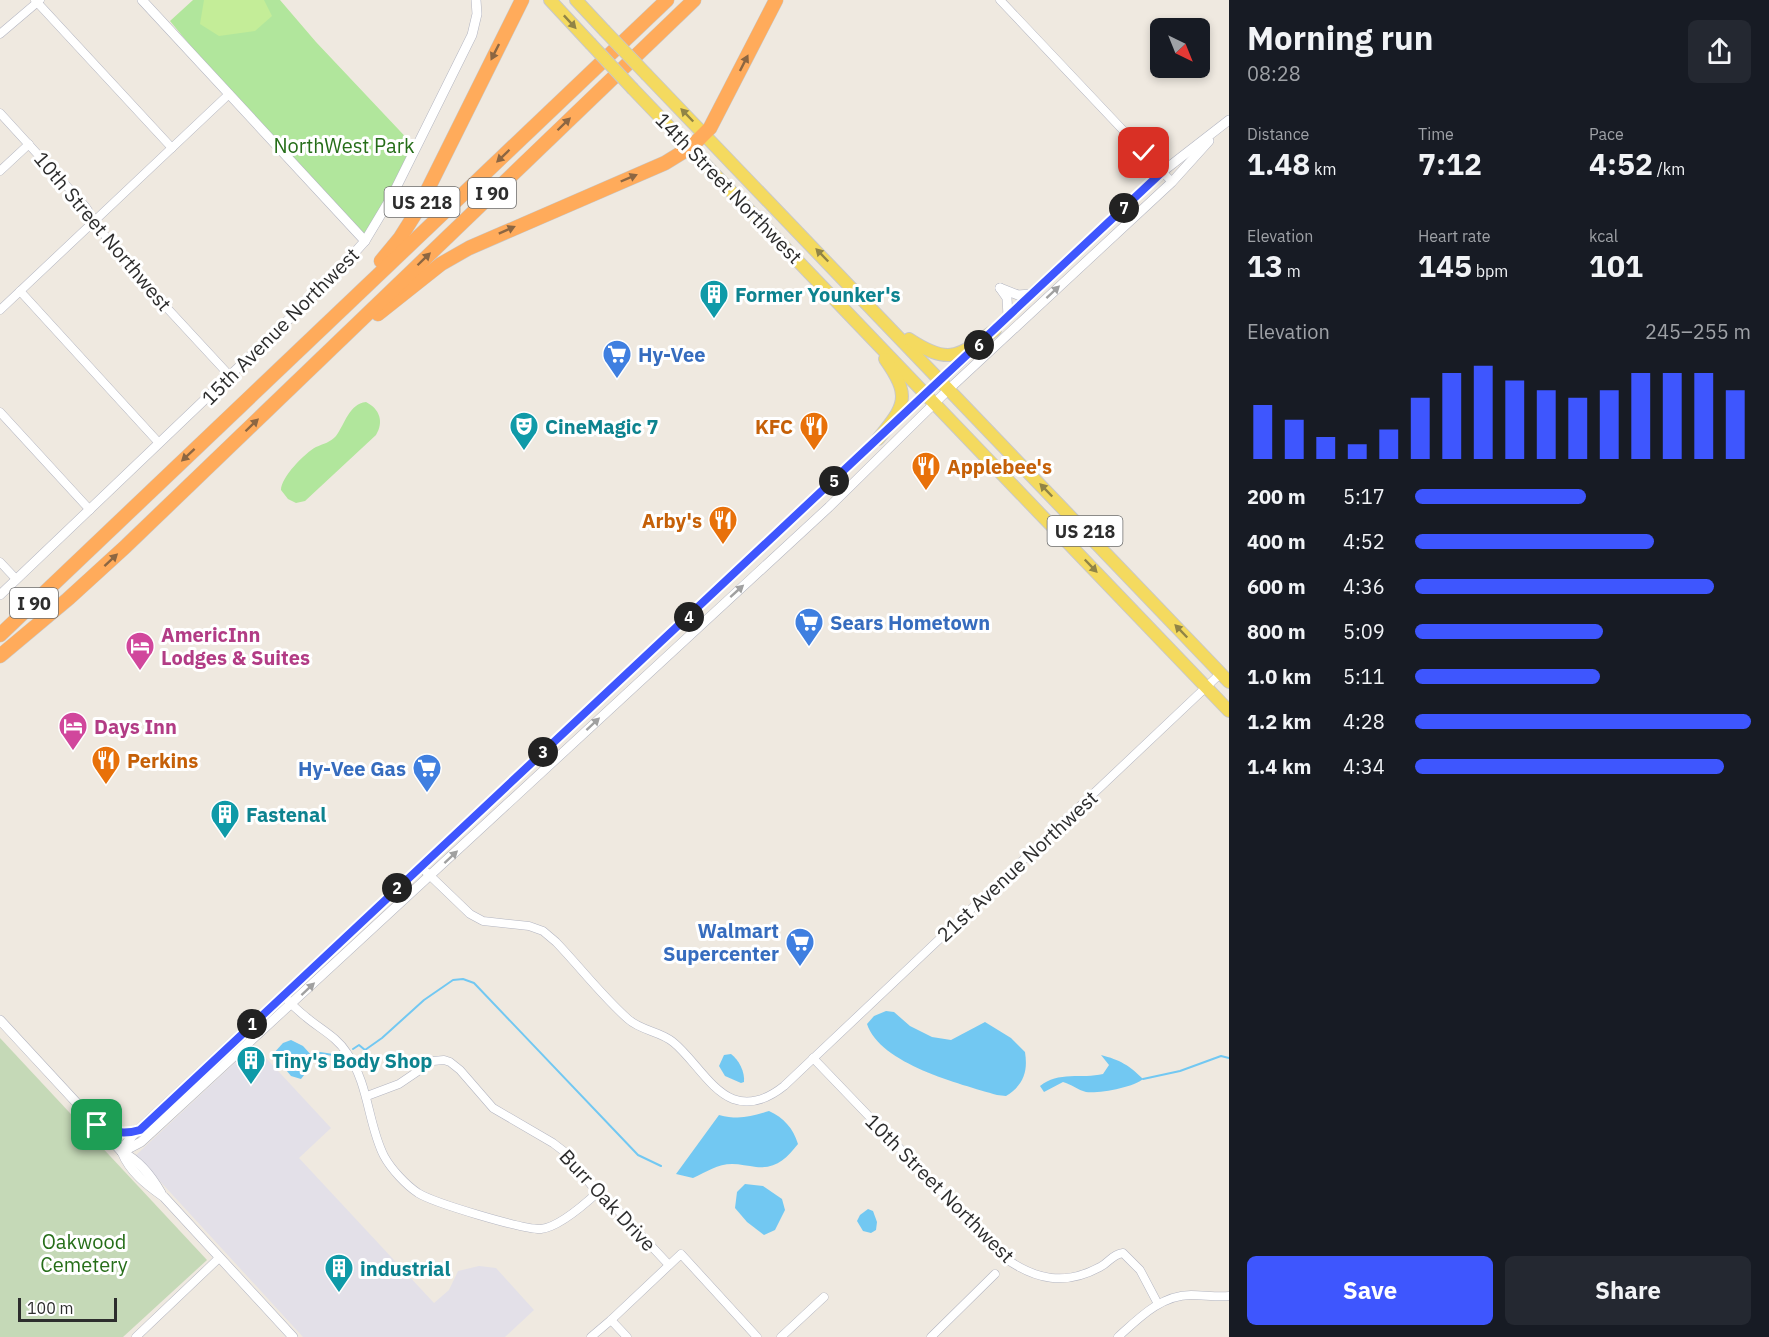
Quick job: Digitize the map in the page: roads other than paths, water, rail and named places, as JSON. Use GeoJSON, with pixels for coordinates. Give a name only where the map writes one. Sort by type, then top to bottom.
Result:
{"type":"FeatureCollection","features":[{"type":"Feature","properties":{"kind":"highway","name":"US 218"},"geometry":{"type":"LineString","coordinates":[[276,371],[374,269],[407,227],[522,0]]}},
{"type":"Feature","properties":{"kind":"highway","name":"I 90"},"geometry":{"type":"LineString","coordinates":[[0,635],[667,0]]}},
{"type":"Feature","properties":{"kind":"highway","name":"I 90"},"geometry":{"type":"LineString","coordinates":[[0,656],[68,599],[694,0]]}},
{"type":"Feature","properties":{"kind":"highway"},"geometry":{"type":"LineString","coordinates":[[291,387],[421,279],[448,260],[491,238],[664,163],[691,147],[705,134],[727,97],[776,0]]}},
{"type":"Feature","properties":{"kind":"highway"},"geometry":{"type":"LineString","coordinates":[[0,622],[67,571]]}},
{"type":"Feature","properties":{"kind":"highway"},"geometry":{"type":"LineString","coordinates":[[0,667],[68,599]]}},
{"type":"Feature","properties":{"kind":"main road","name":"14th Street Northwest"},"geometry":{"type":"LineString","coordinates":[[550,0],[1207,687]]}},
{"type":"Feature","properties":{"kind":"main road","name":"14th Street Northwest"},"geometry":{"type":"LineString","coordinates":[[576,0],[1225,678]]}},
{"type":"Feature","properties":{"kind":"main road"},"geometry":{"type":"LineString","coordinates":[[866,302],[907,338],[940,355],[951,356],[962,352],[995,330]]}},
{"type":"Feature","properties":{"kind":"main road"},"geometry":{"type":"LineString","coordinates":[[851,315],[884,357],[901,384],[903,396],[901,407],[895,419],[878,439]]}},
{"type":"Feature","properties":{"kind":"main road","name":"US 218"},"geometry":{"type":"LineString","coordinates":[[1207,687],[1229,711]]}},
{"type":"Feature","properties":{"kind":"street"},"geometry":{"type":"LineString","coordinates":[[142,0],[365,241]]}},
{"type":"Feature","properties":{"kind":"street","name":"15th Avenue Northwest"},"geometry":{"type":"LineString","coordinates":[[0,595],[330,280],[365,241],[392,196],[465,50],[476,22],[476,0]]}},
{"type":"Feature","properties":{"kind":"street"},"geometry":{"type":"LineString","coordinates":[[1000,0],[1172,182]]}},
{"type":"Feature","properties":{"kind":"street"},"geometry":{"type":"LineString","coordinates":[[0,34],[38,1],[172,148]]}},
{"type":"Feature","properties":{"kind":"street"},"geometry":{"type":"LineString","coordinates":[[0,310],[229,94]]}},
{"type":"Feature","properties":{"kind":"street","name":"10th Street Northwest"},"geometry":{"type":"LineString","coordinates":[[0,112],[96,220],[115,252],[230,376]]}},
{"type":"Feature","properties":{"kind":"street"},"geometry":{"type":"LineString","coordinates":[[945,384],[1008,316],[1020,299],[1031,294],[1162,172],[1228,120]]}},
{"type":"Feature","properties":{"kind":"street"},"geometry":{"type":"LineString","coordinates":[[122,1152],[126,1144],[140,1130],[225,1056],[291,1004],[829,507],[930,398],[1018,323],[1172,182],[1228,120]]}},
{"type":"Feature","properties":{"kind":"street"},"geometry":{"type":"LineString","coordinates":[[0,171],[29,144]]}},
{"type":"Feature","properties":{"kind":"street"},"geometry":{"type":"LineString","coordinates":[[1008,316],[1006,298],[1000,288],[1020,299],[1025,310],[1018,323]]}},
{"type":"Feature","properties":{"kind":"street"},"geometry":{"type":"LineString","coordinates":[[20,291],[159,443]]}},
{"type":"Feature","properties":{"kind":"street"},"geometry":{"type":"LineString","coordinates":[[122,1152],[141,1142],[283,995],[420,866],[878,439],[930,398]]}},
{"type":"Feature","properties":{"kind":"street"},"geometry":{"type":"LineString","coordinates":[[0,412],[90,510]]}},
{"type":"Feature","properties":{"kind":"street"},"geometry":{"type":"LineString","coordinates":[[0,561],[16,579]]}},
{"type":"Feature","properties":{"kind":"street","name":"21st Avenue Northwest"},"geometry":{"type":"LineString","coordinates":[[420,866],[458,904],[476,918],[483,921],[529,926],[543,931],[630,1021],[674,1042],[714,1085],[731,1098],[750,1102],[767,1097],[784,1086],[1207,687],[1225,678]]}},
{"type":"Feature","properties":{"kind":"street"},"geometry":{"type":"LineString","coordinates":[[283,995],[344,1047],[367,1096],[381,1149],[388,1162],[412,1188],[433,1199],[527,1227],[542,1229],[565,1218],[598,1192]]}},
{"type":"Feature","properties":{"kind":"street"},"geometry":{"type":"LineString","coordinates":[[0,1020],[122,1152],[136,1174],[164,1197]]}},
{"type":"Feature","properties":{"kind":"street","name":"10th Street Northwest"},"geometry":{"type":"LineString","coordinates":[[813,1058],[1005,1258],[1022,1269],[1044,1278],[1062,1278],[1083,1276],[1104,1265],[1114,1255],[1123,1253],[1140,1270],[1158,1304]]}},
{"type":"Feature","properties":{"kind":"street","name":"Burr Oak Drive"},"geometry":{"type":"LineString","coordinates":[[367,1096],[399,1084],[433,1061],[450,1062],[460,1070],[493,1108],[566,1152],[598,1192],[669,1265]]}},
{"type":"Feature","properties":{"kind":"street"},"geometry":{"type":"LineString","coordinates":[[97,1125],[108,1131],[123,1133],[140,1130]]}},
{"type":"Feature","properties":{"kind":"street"},"geometry":{"type":"LineString","coordinates":[[137,1162],[136,1153],[141,1142]]}},
{"type":"Feature","properties":{"kind":"street"},"geometry":{"type":"LineString","coordinates":[[122,1152],[148,1173],[164,1197],[293,1337]]}},
{"type":"Feature","properties":{"kind":"street"},"geometry":{"type":"LineString","coordinates":[[591,1337],[681,1254],[757,1337]]}},
{"type":"Feature","properties":{"kind":"street"},"geometry":{"type":"LineString","coordinates":[[140,1336],[219,1258]]}},
{"type":"Feature","properties":{"kind":"street"},"geometry":{"type":"LineString","coordinates":[[931,1337],[995,1274]]}},
{"type":"Feature","properties":{"kind":"street"},"geometry":{"type":"LineString","coordinates":[[1118,1337],[1142,1315],[1171,1298],[1189,1294],[1229,1296]]}},
{"type":"Feature","properties":{"kind":"street"},"geometry":{"type":"LineString","coordinates":[[781,1337],[824,1297]]}},
{"type":"Feature","properties":{"kind":"street"},"geometry":{"type":"LineString","coordinates":[[612,1320],[627,1337]]}},
{"type":"Feature","properties":{"kind":"water"},"geometry":{"type":"Polygon","coordinates":[[[886,1011],[894,1012],[910,1026],[932,1037],[951,1040],[985,1022],[1011,1038],[1025,1052],[1026,1065],[1021,1082],[1006,1096],[997,1095],[943,1078],[904,1061],[875,1038],[867,1024],[874,1016],[886,1011]]]}},
{"type":"Feature","properties":{"kind":"water"},"geometry":{"type":"Polygon","coordinates":[[[291,1040],[303,1046],[312,1056],[311,1066],[301,1079],[291,1076],[273,1054],[283,1043],[291,1040]]]}},
{"type":"Feature","properties":{"kind":"water"},"geometry":{"type":"Polygon","coordinates":[[[731,1054],[741,1066],[744,1082],[741,1083],[725,1076],[719,1066],[724,1055],[731,1054]]]}},
{"type":"Feature","properties":{"kind":"water"},"geometry":{"type":"Polygon","coordinates":[[[1101,1055],[1124,1064],[1143,1079],[1125,1087],[1099,1092],[1086,1092],[1063,1082],[1044,1092],[1040,1086],[1054,1078],[1103,1074],[1109,1065],[1101,1055]]]}},
{"type":"Feature","properties":{"kind":"water"},"geometry":{"type":"Polygon","coordinates":[[[769,1111],[787,1124],[798,1144],[780,1162],[763,1167],[727,1164],[693,1178],[676,1174],[719,1115],[744,1117],[769,1111]]]}},
{"type":"Feature","properties":{"kind":"water"},"geometry":{"type":"Polygon","coordinates":[[[745,1184],[763,1186],[782,1199],[785,1210],[775,1230],[764,1235],[747,1222],[735,1208],[737,1192],[745,1184]]]}},
{"type":"Feature","properties":{"kind":"water"},"geometry":{"type":"Polygon","coordinates":[[[868,1209],[873,1211],[877,1222],[876,1230],[871,1233],[863,1231],[857,1221],[860,1215],[868,1209]]]}},
{"type":"Feature","properties":{"kind":"waterway"},"geometry":{"type":"LineString","coordinates":[[353,1049],[359,1045],[365,1050],[382,1038],[424,1000],[453,980],[463,979],[474,983],[638,1155],[661,1166]]}},
{"type":"Feature","properties":{"kind":"waterway"},"geometry":{"type":"LineString","coordinates":[[312,1056],[320,1053],[340,1056]]}},
{"type":"Feature","properties":{"kind":"waterway"},"geometry":{"type":"LineString","coordinates":[[1143,1079],[1180,1071],[1221,1056],[1229,1058]]}},
{"type":"Feature","properties":{"kind":"place","name":"Former Younker's"},"geometry":{"type":"Point","coordinates":[714,320]}},
{"type":"Feature","properties":{"kind":"place","name":"Hy-Vee"},"geometry":{"type":"Point","coordinates":[617,380]}},
{"type":"Feature","properties":{"kind":"place","name":"CineMagic 7"},"geometry":{"type":"Point","coordinates":[524,452]}},
{"type":"Feature","properties":{"kind":"place","name":"KFC"},"geometry":{"type":"Point","coordinates":[814,452]}},
{"type":"Feature","properties":{"kind":"place","name":"Applebee's"},"geometry":{"type":"Point","coordinates":[926,492]}},
{"type":"Feature","properties":{"kind":"place","name":"Arby's"},"geometry":{"type":"Point","coordinates":[723,546]}},
{"type":"Feature","properties":{"kind":"place","name":"Sears Hometown"},"geometry":{"type":"Point","coordinates":[809,648]}},
{"type":"Feature","properties":{"kind":"place","name":"AmericInn Lodges & Suites"},"geometry":{"type":"Point","coordinates":[140,672]}},
{"type":"Feature","properties":{"kind":"place","name":"Days Inn"},"geometry":{"type":"Point","coordinates":[73,752]}},
{"type":"Feature","properties":{"kind":"place","name":"Perkins"},"geometry":{"type":"Point","coordinates":[106,786]}},
{"type":"Feature","properties":{"kind":"place","name":"Hy-Vee Gas"},"geometry":{"type":"Point","coordinates":[427,794]}},
{"type":"Feature","properties":{"kind":"place","name":"Fastenal"},"geometry":{"type":"Point","coordinates":[225,840]}},
{"type":"Feature","properties":{"kind":"place","name":"Walmart Supercenter"},"geometry":{"type":"Point","coordinates":[800,968]}},
{"type":"Feature","properties":{"kind":"place","name":"Tiny's Body Shop"},"geometry":{"type":"Point","coordinates":[251,1086]}},
{"type":"Feature","properties":{"kind":"place","name":"industrial"},"geometry":{"type":"Point","coordinates":[339,1294]}},
{"type":"Feature","properties":{"kind":"park label","name":"NorthWest Park"},"geometry":{"type":"Point","coordinates":[344,145]}},
{"type":"Feature","properties":{"kind":"park label","name":"Oakwood Cemetery"},"geometry":{"type":"Point","coordinates":[84,1252]}}]}
